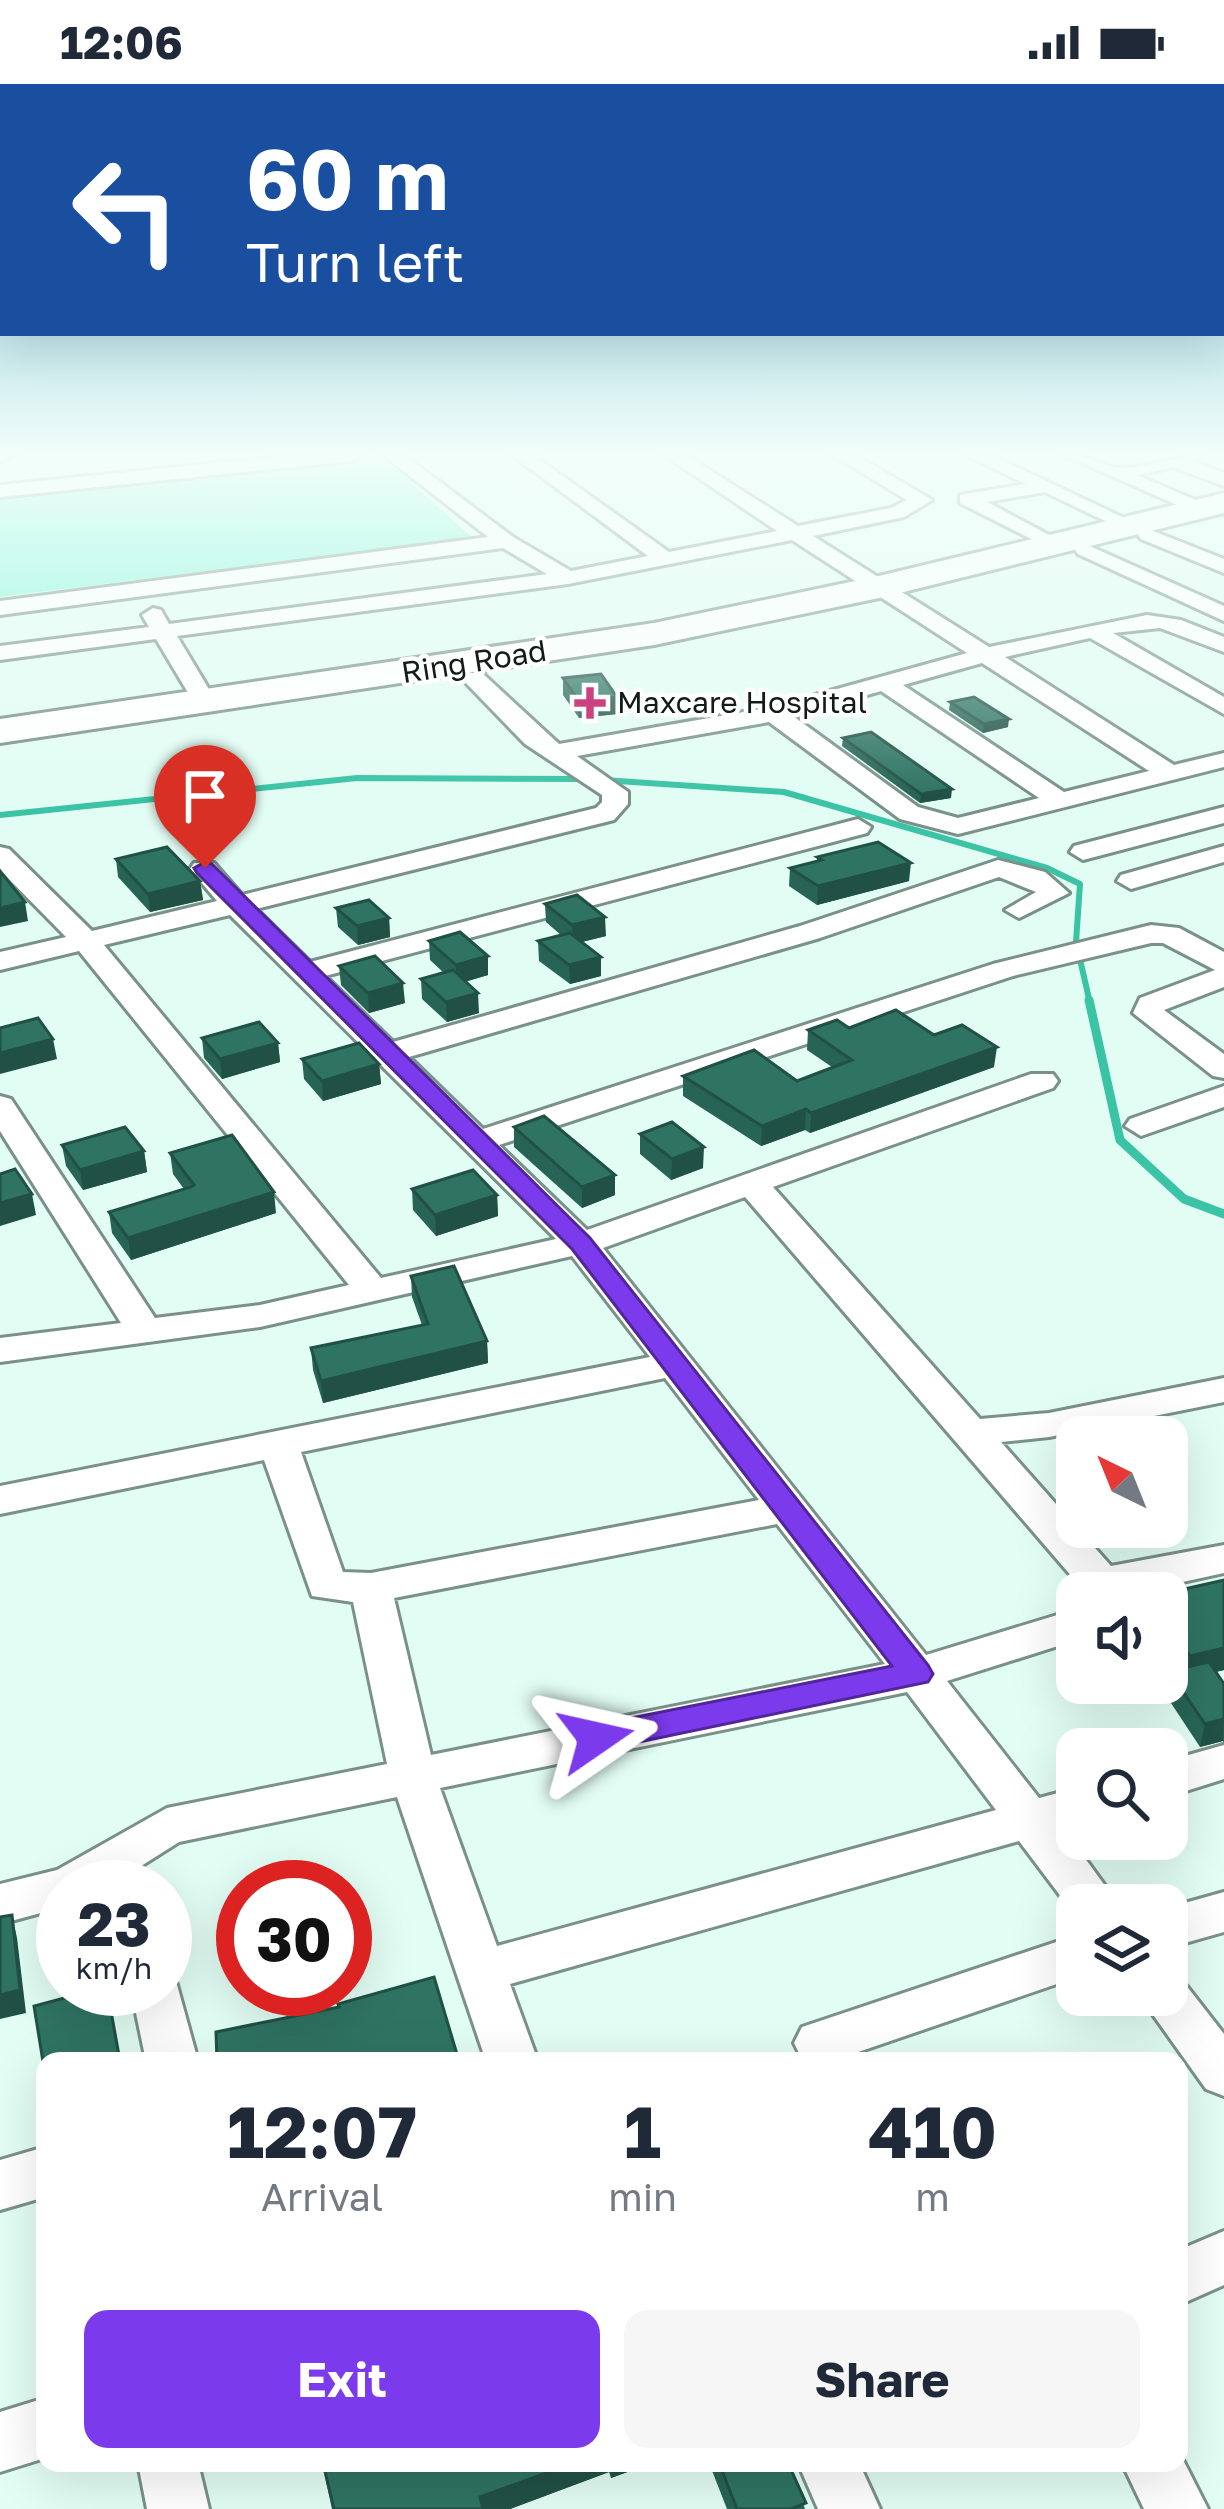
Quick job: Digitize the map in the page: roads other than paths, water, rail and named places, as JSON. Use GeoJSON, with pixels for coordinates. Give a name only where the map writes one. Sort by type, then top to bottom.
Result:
{"type":"FeatureCollection","features":[{"type":"Feature","properties":{"kind":"highway","name":"Ring Road"},"geometry":{"type":"LineString","coordinates":[[0,743],[474,678],[682,644],[983,568]]}},
{"type":"Feature","properties":{"kind":"highway","name":"Ring Road"},"geometry":{"type":"LineString","coordinates":[[0,731],[654,634],[888,591]]}},
{"type":"Feature","properties":{"kind":"street"},"geometry":{"type":"LineString","coordinates":[[0,608],[307,568]]}},
{"type":"Feature","properties":{"kind":"street"},"geometry":{"type":"LineString","coordinates":[[552,568],[568,578]]}},
{"type":"Feature","properties":{"kind":"street"},"geometry":{"type":"LineString","coordinates":[[0,653],[615,568]]}},
{"type":"Feature","properties":{"kind":"street"},"geometry":{"type":"LineString","coordinates":[[851,568],[1170,773]]}},
{"type":"Feature","properties":{"kind":"street"},"geometry":{"type":"LineString","coordinates":[[1119,568],[1224,614]]}},
{"type":"Feature","properties":{"kind":"street"},"geometry":{"type":"LineString","coordinates":[[139,591],[204,700]]}},
{"type":"Feature","properties":{"kind":"street"},"geometry":{"type":"LineString","coordinates":[[556,752],[774,714],[988,654],[1149,618],[1172,622],[1224,646]]}},
{"type":"Feature","properties":{"kind":"street"},"geometry":{"type":"LineString","coordinates":[[1094,631],[1224,707]]}},
{"type":"Feature","properties":{"kind":"street"},"geometry":{"type":"LineString","coordinates":[[0,961],[605,814],[615,804],[615,792],[534,739],[474,678]]}},
{"type":"Feature","properties":{"kind":"street"},"geometry":{"type":"LineString","coordinates":[[884,683],[1061,801]]}},
{"type":"Feature","properties":{"kind":"street"},"geometry":{"type":"LineString","coordinates":[[774,714],[909,813],[958,826],[1224,760]]}},
{"type":"Feature","properties":{"kind":"street"},"geometry":{"type":"LineString","coordinates":[[1083,852],[1224,815]]}},
{"type":"Feature","properties":{"kind":"street"},"geometry":{"type":"LineString","coordinates":[[304,972],[858,826]]}},
{"type":"Feature","properties":{"kind":"street"},"geometry":{"type":"LineString","coordinates":[[1131,881],[1224,854]]}},
{"type":"Feature","properties":{"kind":"street"},"geometry":{"type":"LineString","coordinates":[[0,855],[85,940],[373,1291]]}},
{"type":"Feature","properties":{"kind":"street"},"geometry":{"type":"LineString","coordinates":[[205,868],[236,905],[581,1244],[1079,1884]]}},
{"type":"Feature","properties":{"kind":"street"},"geometry":{"type":"LineString","coordinates":[[387,1054],[809,932],[998,868],[1035,878],[1055,893],[1019,910]]}},
{"type":"Feature","properties":{"kind":"street"},"geometry":{"type":"LineString","coordinates":[[477,1142],[1003,970],[1057,957],[1161,933],[1224,964]]}},
{"type":"Feature","properties":{"kind":"street"},"geometry":{"type":"LineString","coordinates":[[1224,977],[1151,1004],[1148,1013],[1224,1069]]}},
{"type":"Feature","properties":{"kind":"street"},"geometry":{"type":"LineString","coordinates":[[0,1350],[260,1316],[581,1244],[1042,1081]]}},
{"type":"Feature","properties":{"kind":"street"},"geometry":{"type":"LineString","coordinates":[[1141,1126],[1224,1096]]}},
{"type":"Feature","properties":{"kind":"street"},"geometry":{"type":"LineString","coordinates":[[0,1106],[146,1331]]}},
{"type":"Feature","properties":{"kind":"street"},"geometry":{"type":"LineString","coordinates":[[752,1184],[1092,1572]]}},
{"type":"Feature","properties":{"kind":"street"},"geometry":{"type":"LineString","coordinates":[[1,1499],[675,1364]]}},
{"type":"Feature","properties":{"kind":"street"},"geometry":{"type":"LineString","coordinates":[[970,1432],[1049,1425],[1224,1390]]}},
{"type":"Feature","properties":{"kind":"street"},"geometry":{"type":"LineString","coordinates":[[279,1446],[327,1586],[371,1588],[787,1508]]}},
{"type":"Feature","properties":{"kind":"street"},"geometry":{"type":"LineString","coordinates":[[1169,1572],[1224,1558]]}},
{"type":"Feature","properties":{"kind":"street"},"geometry":{"type":"LineString","coordinates":[[371,1588],[412,1774],[509,2052]]}},
{"type":"Feature","properties":{"kind":"street"},"geometry":{"type":"LineString","coordinates":[[138,1860],[166,1826],[916,1674],[1056,1631]]}},
{"type":"Feature","properties":{"kind":"street"},"geometry":{"type":"LineString","coordinates":[[1188,1773],[1224,1762]]}},
{"type":"Feature","properties":{"kind":"street"},"geometry":{"type":"LineString","coordinates":[[481,1971],[1056,1813]]}},
{"type":"Feature","properties":{"kind":"street"},"geometry":{"type":"LineString","coordinates":[[0,1904],[36,1895]]}},
{"type":"Feature","properties":{"kind":"street"},"geometry":{"type":"LineString","coordinates":[[1188,1922],[1224,1912]]}},
{"type":"Feature","properties":{"kind":"street"},"geometry":{"type":"LineString","coordinates":[[820,2043],[1056,1963]]}},
{"type":"Feature","properties":{"kind":"street"},"geometry":{"type":"LineString","coordinates":[[162,2016],[170,2052]]}},
{"type":"Feature","properties":{"kind":"street"},"geometry":{"type":"LineString","coordinates":[[1180,2016],[1224,2073]]}},
{"type":"Feature","properties":{"kind":"street"},"geometry":{"type":"LineString","coordinates":[[0,2185],[36,2175]]}},
{"type":"Feature","properties":{"kind":"street"},"geometry":{"type":"LineString","coordinates":[[1188,2274],[1224,2257]]}},
{"type":"Feature","properties":{"kind":"street"},"geometry":{"type":"LineString","coordinates":[[0,2442],[36,2431]]}},
{"type":"Feature","properties":{"kind":"street"},"geometry":{"type":"LineString","coordinates":[[170,2472],[178,2509]]}},
{"type":"Feature","properties":{"kind":"street"},"geometry":{"type":"LineString","coordinates":[[832,2472],[849,2509]]}},
{"type":"Feature","properties":{"kind":"street"},"geometry":{"type":"LineString","coordinates":[[1157,2472],[1178,2509]]}},
{"type":"Feature","properties":{"kind":"waterway"},"geometry":{"type":"LineString","coordinates":[[0,815],[357,778],[587,779]]}},
{"type":"Feature","properties":{"kind":"waterway"},"geometry":{"type":"LineString","coordinates":[[603,780],[784,792],[1047,868],[1080,884],[1076,942],[1090,1003]]}},
{"type":"Feature","properties":{"kind":"waterway"},"geometry":{"type":"LineString","coordinates":[[1089,1000],[1120,1140],[1184,1199],[1224,1214]]}},
{"type":"Feature","properties":{"kind":"place","name":"Maxcare Hospital"},"geometry":{"type":"Point","coordinates":[590,703]}}]}
